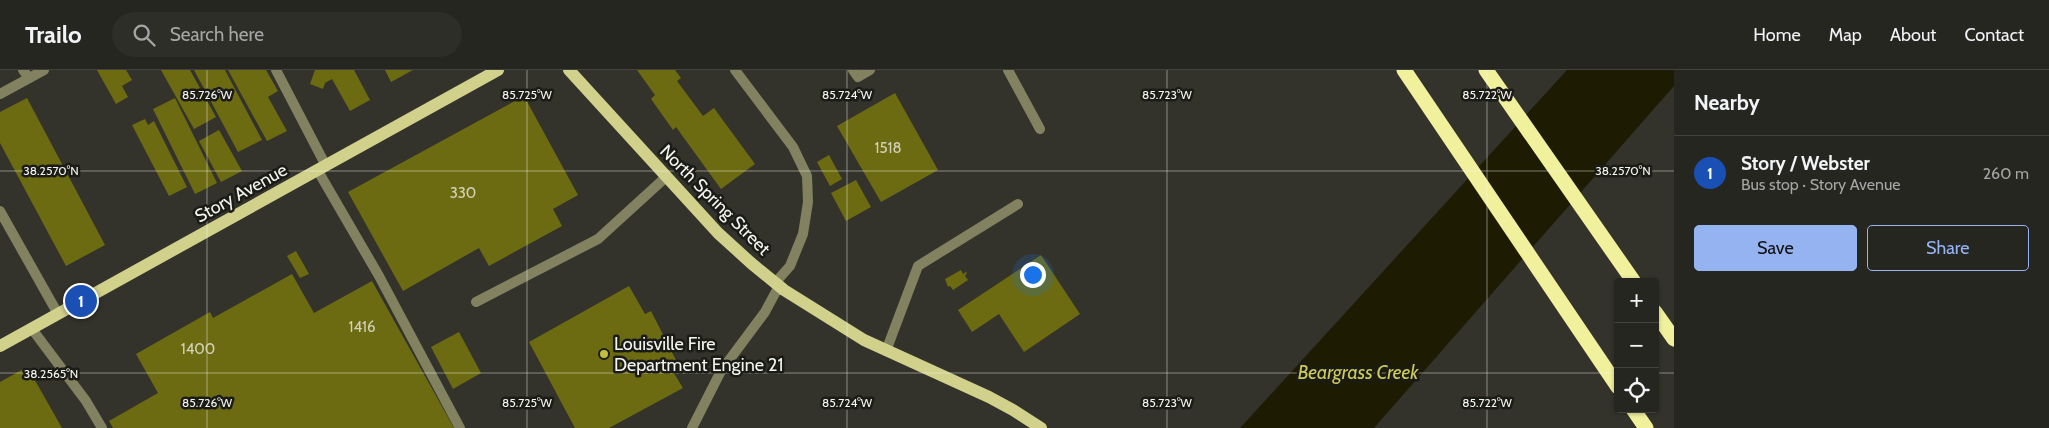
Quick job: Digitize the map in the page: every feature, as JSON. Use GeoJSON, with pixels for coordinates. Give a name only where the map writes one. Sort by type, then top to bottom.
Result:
{"type":"FeatureCollection","features":[{"type":"Feature","properties":{"kind":"highway"},"geometry":{"type":"LineString","coordinates":[[1404,70],[1614,381]]}},
{"type":"Feature","properties":{"kind":"highway"},"geometry":{"type":"LineString","coordinates":[[1486,70],[1631,278]]}},
{"type":"Feature","properties":{"kind":"highway"},"geometry":{"type":"LineString","coordinates":[[1659,318],[1674,339]]}},
{"type":"Feature","properties":{"kind":"highway"},"geometry":{"type":"LineString","coordinates":[[1636,413],[1646,428]]}},
{"type":"Feature","properties":{"kind":"main road","name":"Story Avenue"},"geometry":{"type":"LineString","coordinates":[[0,346],[498,70]]}},
{"type":"Feature","properties":{"kind":"main road","name":"North Spring Street"},"geometry":{"type":"LineString","coordinates":[[569,70],[718,233],[777,284],[864,340],[997,401],[1041,428]]}},
{"type":"Feature","properties":{"kind":"street"},"geometry":{"type":"LineString","coordinates":[[0,94],[26,74],[44,70]]}},
{"type":"Feature","properties":{"kind":"street"},"geometry":{"type":"LineString","coordinates":[[276,70],[322,169],[460,428]]}},
{"type":"Feature","properties":{"kind":"street"},"geometry":{"type":"LineString","coordinates":[[692,428],[721,371],[765,312],[777,284],[790,266],[803,234],[808,202],[807,176],[793,147],[735,70]]}},
{"type":"Feature","properties":{"kind":"street"},"geometry":{"type":"LineString","coordinates":[[853,70],[858,77],[870,70]]}},
{"type":"Feature","properties":{"kind":"street"},"geometry":{"type":"LineString","coordinates":[[1008,70],[1040,129]]}},
{"type":"Feature","properties":{"kind":"street"},"geometry":{"type":"LineString","coordinates":[[476,302],[598,239],[666,177]]}},
{"type":"Feature","properties":{"kind":"street"},"geometry":{"type":"LineString","coordinates":[[886,351],[918,266],[1018,204]]}},
{"type":"Feature","properties":{"kind":"street"},"geometry":{"type":"LineString","coordinates":[[0,211],[58,314]]}},
{"type":"Feature","properties":{"kind":"street"},"geometry":{"type":"LineString","coordinates":[[32,329],[86,401],[102,428]]}},
{"type":"Feature","properties":{"kind":"water","name":"Beargrass Creek"},"geometry":{"type":"Polygon","coordinates":[[[1567,70],[1674,70],[1674,86],[1374,428],[1240,428],[1567,70]]]}},
{"type":"Feature","properties":{"kind":"building"},"geometry":{"type":"Polygon","coordinates":[[[97,70],[126,70],[132,80],[122,86],[128,97],[116,104],[97,70]]]}},
{"type":"Feature","properties":{"kind":"building"},"geometry":{"type":"Polygon","coordinates":[[[161,70],[190,70],[216,117],[194,129],[161,70]]]}},
{"type":"Feature","properties":{"kind":"building"},"geometry":{"type":"Polygon","coordinates":[[[194,70],[225,70],[262,140],[238,152],[194,70]]]}},
{"type":"Feature","properties":{"kind":"building"},"geometry":{"type":"Polygon","coordinates":[[[228,70],[266,70],[278,91],[268,97],[287,131],[267,141],[228,70]]]}},
{"type":"Feature","properties":{"kind":"building"},"geometry":{"type":"Polygon","coordinates":[[[315,70],[354,70],[370,100],[350,111],[332,79],[325,83],[323,89],[310,84],[315,70]]]}},
{"type":"Feature","properties":{"kind":"building"},"geometry":{"type":"Polygon","coordinates":[[[385,70],[413,70],[391,82],[385,70]]]}},
{"type":"Feature","properties":{"kind":"building"},"geometry":{"type":"Polygon","coordinates":[[[637,70],[675,70],[681,78],[677,81],[703,116],[714,108],[755,164],[721,189],[676,127],[673,130],[651,99],[655,95],[637,70]]]}},
{"type":"Feature","properties":{"kind":"building"},"geometry":{"type":"Polygon","coordinates":[[[895,93],[938,170],[881,202],[837,126],[895,93]]]}},
{"type":"Feature","properties":{"kind":"building"},"geometry":{"type":"Polygon","coordinates":[[[524,96],[578,195],[553,209],[562,226],[489,266],[479,248],[403,291],[348,192],[524,96]]]}},
{"type":"Feature","properties":{"kind":"building"},"geometry":{"type":"Polygon","coordinates":[[[27,98],[105,245],[66,266],[0,143],[0,112],[27,98]]]}},
{"type":"Feature","properties":{"kind":"building"},"geometry":{"type":"Polygon","coordinates":[[[175,98],[217,183],[195,194],[153,109],[175,98]]]}},
{"type":"Feature","properties":{"kind":"building"},"geometry":{"type":"Polygon","coordinates":[[[145,119],[148,125],[154,121],[187,187],[169,196],[132,125],[145,119]]]}},
{"type":"Feature","properties":{"kind":"building"},"geometry":{"type":"Polygon","coordinates":[[[219,130],[242,171],[221,182],[199,141],[219,130]]]}},
{"type":"Feature","properties":{"kind":"building"},"geometry":{"type":"Polygon","coordinates":[[[829,155],[842,179],[830,186],[817,162],[829,155]]]}},
{"type":"Feature","properties":{"kind":"building"},"geometry":{"type":"Polygon","coordinates":[[[856,180],[871,207],[846,221],[831,193],[856,180]]]}},
{"type":"Feature","properties":{"kind":"building"},"geometry":{"type":"Polygon","coordinates":[[[296,251],[309,274],[300,278],[287,256],[296,251]]]}},
{"type":"Feature","properties":{"kind":"building"},"geometry":{"type":"Polygon","coordinates":[[[1041,255],[1080,314],[1024,352],[999,314],[972,332],[958,310],[1041,255]]]}},
{"type":"Feature","properties":{"kind":"building"},"geometry":{"type":"Polygon","coordinates":[[[961,270],[963,274],[967,273],[965,276],[968,280],[953,290],[950,286],[948,287],[945,279],[961,270]]]}},
{"type":"Feature","properties":{"kind":"building"},"geometry":{"type":"Polygon","coordinates":[[[292,274],[314,313],[372,281],[454,428],[113,428],[109,421],[158,393],[136,354],[210,312],[213,318],[292,274]]]}},
{"type":"Feature","properties":{"kind":"building","name":"Louisville Fire Department Engine 21"},"geometry":{"type":"Polygon","coordinates":[[[629,286],[645,314],[651,311],[679,366],[672,370],[683,388],[609,428],[575,428],[529,342],[629,286]]]}},
{"type":"Feature","properties":{"kind":"building"},"geometry":{"type":"Polygon","coordinates":[[[459,332],[481,373],[453,389],[431,347],[459,332]]]}},
{"type":"Feature","properties":{"kind":"building"},"geometry":{"type":"Polygon","coordinates":[[[27,367],[62,428],[0,428],[0,382],[27,367]]]}},
{"type":"Feature","properties":{"kind":"place","name":"Story / Webster"},"geometry":{"type":"Point","coordinates":[81,301]}},
{"type":"Feature","properties":{"kind":"place","name":"Louisville Fire Department Engine 21"},"geometry":{"type":"Point","coordinates":[604,354]}}]}
